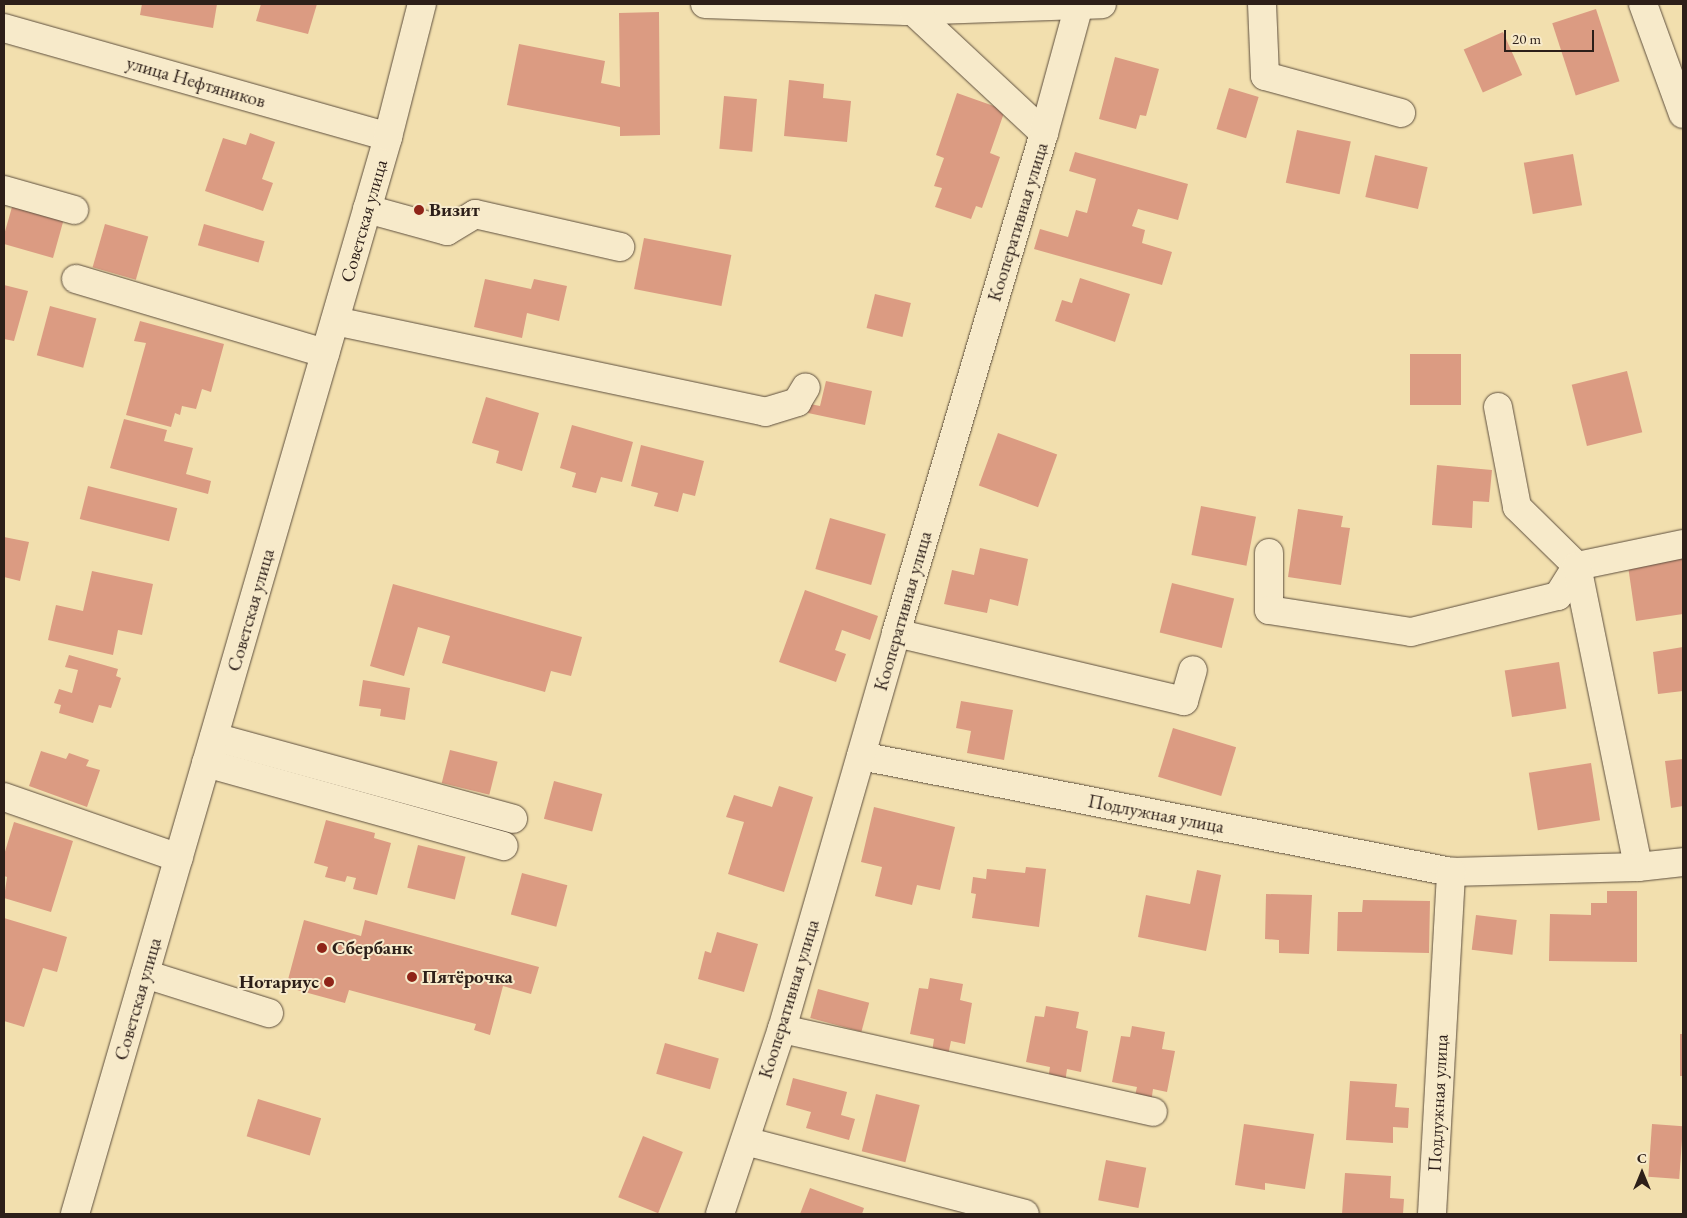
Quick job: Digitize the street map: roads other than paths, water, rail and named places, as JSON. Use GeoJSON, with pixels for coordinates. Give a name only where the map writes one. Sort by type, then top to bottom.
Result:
{"type":"FeatureCollection","features":[{"type":"Feature","properties":{"kind":"street","name":"Советская улица"},"geometry":{"type":"LineString","coordinates":[[75,1214],[388,137],[422,4]]}},
{"type":"Feature","properties":{"kind":"street","name":"Кооперативная улица"},"geometry":{"type":"LineString","coordinates":[[705,4],[913,11],[1090,4],[1044,133],[896,633],[782,1030],[720,1214]]}},
{"type":"Feature","properties":{"kind":"street"},"geometry":{"type":"LineString","coordinates":[[1262,4],[1265,76],[1401,113]]}},
{"type":"Feature","properties":{"kind":"street"},"geometry":{"type":"LineString","coordinates":[[1643,4],[1683,114]]}},
{"type":"Feature","properties":{"kind":"street"},"geometry":{"type":"LineString","coordinates":[[913,11],[1044,133]]}},
{"type":"Feature","properties":{"kind":"street","name":"улица Нефтяников"},"geometry":{"type":"LineString","coordinates":[[4,28],[388,137]]}},
{"type":"Feature","properties":{"kind":"street"},"geometry":{"type":"LineString","coordinates":[[4,190],[74,210]]}},
{"type":"Feature","properties":{"kind":"street"},"geometry":{"type":"LineString","coordinates":[[367,209],[447,231],[475,214],[620,247]]}},
{"type":"Feature","properties":{"kind":"street"},"geometry":{"type":"LineString","coordinates":[[76,279],[325,353]]}},
{"type":"Feature","properties":{"kind":"street"},"geometry":{"type":"LineString","coordinates":[[334,321],[765,412],[797,402],[806,387]]}},
{"type":"Feature","properties":{"kind":"street"},"geometry":{"type":"LineString","coordinates":[[1498,407],[1517,507],[1578,566],[1638,867]]}},
{"type":"Feature","properties":{"kind":"street"},"geometry":{"type":"LineString","coordinates":[[1269,553],[1270,610],[1411,632],[1558,596],[1578,566],[1683,544]]}},
{"type":"Feature","properties":{"kind":"street"},"geometry":{"type":"LineString","coordinates":[[896,633],[1184,701],[1193,670]]}},
{"type":"Feature","properties":{"kind":"street"},"geometry":{"type":"LineString","coordinates":[[214,737],[513,819]]}},
{"type":"Feature","properties":{"kind":"street","name":"Подлужная улица"},"geometry":{"type":"LineString","coordinates":[[861,756],[1451,872],[1638,867],[1683,862]]}},
{"type":"Feature","properties":{"kind":"street"},"geometry":{"type":"LineString","coordinates":[[206,763],[504,846]]}},
{"type":"Feature","properties":{"kind":"street"},"geometry":{"type":"LineString","coordinates":[[4,797],[179,858]]}},
{"type":"Feature","properties":{"kind":"street","name":"Подлужная улица"},"geometry":{"type":"LineString","coordinates":[[1432,1214],[1451,872]]}},
{"type":"Feature","properties":{"kind":"street"},"geometry":{"type":"LineString","coordinates":[[145,974],[269,1013]]}},
{"type":"Feature","properties":{"kind":"street"},"geometry":{"type":"LineString","coordinates":[[782,1030],[1153,1112]]}},
{"type":"Feature","properties":{"kind":"street"},"geometry":{"type":"LineString","coordinates":[[745,1141],[1025,1214]]}},
{"type":"Feature","properties":{"kind":"place","name":"Визит"},"geometry":{"type":"Point","coordinates":[419,210]}},
{"type":"Feature","properties":{"kind":"place","name":"Сбербанк"},"geometry":{"type":"Point","coordinates":[322,948]}},
{"type":"Feature","properties":{"kind":"place","name":"Пятёрочка"},"geometry":{"type":"Point","coordinates":[412,977]}},
{"type":"Feature","properties":{"kind":"place","name":"Нотариус"},"geometry":{"type":"Point","coordinates":[329,982]}}]}
